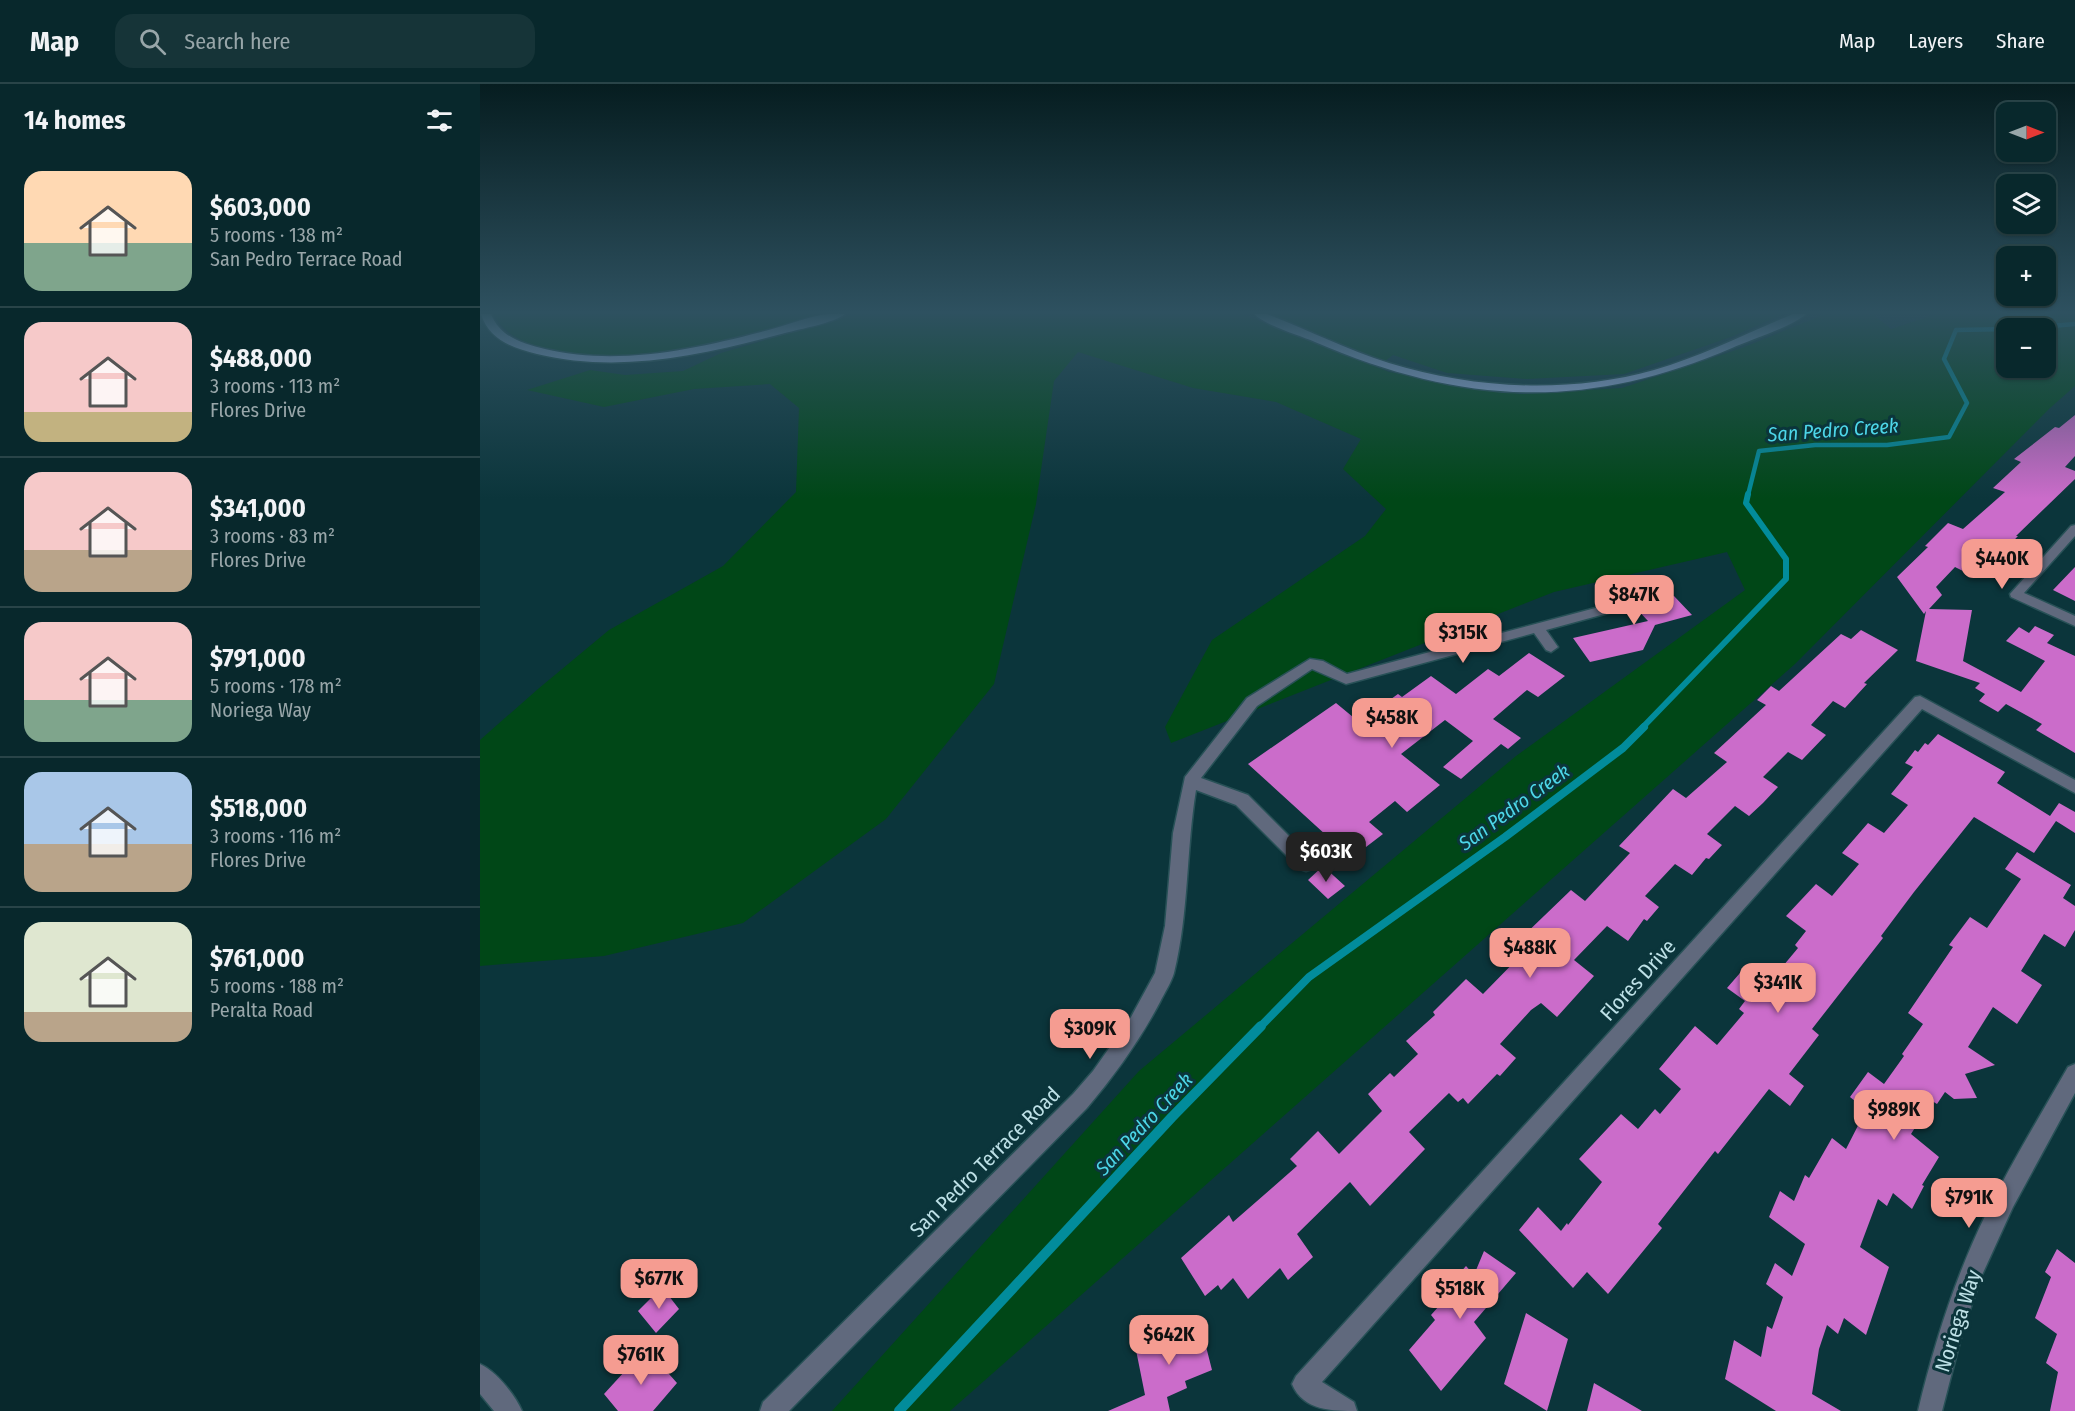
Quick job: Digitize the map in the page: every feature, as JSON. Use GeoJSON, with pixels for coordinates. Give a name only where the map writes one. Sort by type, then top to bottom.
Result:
{"type":"FeatureCollection","features":[{"type":"Feature","properties":{"kind":"highway"},"geometry":{"type":"LineString","coordinates":[[1432,376],[1472,384],[1547,389],[1601,384],[1640,376]]}},
{"type":"Feature","properties":{"kind":"street"},"geometry":{"type":"LineString","coordinates":[[2075,529],[2016,594],[2075,621]]}},
{"type":"Feature","properties":{"kind":"street"},"geometry":{"type":"LineString","coordinates":[[1551,647],[1538,628],[1618,606]]}},
{"type":"Feature","properties":{"kind":"street","name":"San Pedro Terrace Road"},"geometry":{"type":"LineString","coordinates":[[772,1411],[1080,1101],[1100,1078],[1138,1024],[1164,975],[1174,926],[1181,832],[1190,781],[1252,702],[1310,664],[1318,665],[1346,679],[1538,628]]}},
{"type":"Feature","properties":{"kind":"street","name":"Flores Drive"},"geometry":{"type":"LineString","coordinates":[[1345,1411],[1304,1384],[1920,701],[2075,788]]}},
{"type":"Feature","properties":{"kind":"street"},"geometry":{"type":"LineString","coordinates":[[1190,781],[1242,800],[1306,864]]}},
{"type":"Feature","properties":{"kind":"street","name":"Noriega Way"},"geometry":{"type":"LineString","coordinates":[[1930,1411],[1966,1289],[1987,1239],[2004,1200],[2075,1074]]}},
{"type":"Feature","properties":{"kind":"street"},"geometry":{"type":"LineString","coordinates":[[480,1376],[510,1411]]}},
{"type":"Feature","properties":{"kind":"green space"},"geometry":{"type":"Polygon","coordinates":[[[571,376],[1058,376],[1054,381],[1036,504],[994,684],[886,819],[743,923],[604,956],[480,966],[480,740],[609,630],[723,566],[796,492],[799,408],[770,384],[694,389],[604,407],[527,390],[571,376]]]}},
{"type":"Feature","properties":{"kind":"green space"},"geometry":{"type":"Polygon","coordinates":[[[1154,376],[1413,376],[1521,394],[1622,388],[1658,376],[2056,378],[2056,376],[2075,376],[2075,386],[2050,408],[1795,664],[950,1411],[832,1411],[1139,1071],[1516,756],[1745,590],[1727,552],[1554,592],[1171,743],[1165,727],[1212,640],[1365,536],[1386,509],[1343,469],[1361,439],[1276,402],[1193,388],[1154,376]]]}},
{"type":"Feature","properties":{"kind":"green space"},"geometry":{"type":"Polygon","coordinates":[[[1486,376],[1587,376],[1527,379],[1486,376]]]}},
{"type":"Feature","properties":{"kind":"building"},"geometry":{"type":"Polygon","coordinates":[[[2075,415],[2075,456],[2065,467],[2075,471],[2075,479],[2016,536],[2018,536],[2002,553],[1989,547],[1965,572],[1955,567],[1936,587],[1942,595],[1929,609],[1972,610],[1963,661],[2021,692],[2045,661],[2006,641],[2019,627],[2029,633],[2035,626],[2054,635],[2047,643],[2075,656],[2075,753],[2036,730],[2042,724],[2006,704],[1998,712],[1979,701],[1985,694],[1975,688],[1980,683],[1916,661],[1926,611],[1924,614],[1897,577],[1928,547],[1925,546],[1948,523],[1963,529],[2005,492],[1993,488],[2021,462],[2014,459],[2055,427],[2059,428],[2075,415]]]}},
{"type":"Feature","properties":{"kind":"building"},"geometry":{"type":"Polygon","coordinates":[[[2075,567],[2075,601],[2053,590],[2075,567]]]}},
{"type":"Feature","properties":{"kind":"building"},"geometry":{"type":"Polygon","coordinates":[[[1658,585],[1670,597],[1674,596],[1692,615],[1655,625],[1643,650],[1590,662],[1573,638],[1648,621],[1635,607],[1640,605],[1629,594],[1658,585]]]}},
{"type":"Feature","properties":{"kind":"building"},"geometry":{"type":"Polygon","coordinates":[[[1861,630],[1898,650],[1864,683],[1867,684],[1845,708],[1833,701],[1811,725],[1826,735],[1802,760],[1788,752],[1763,777],[1778,787],[1763,803],[1749,816],[1735,806],[1707,834],[1722,845],[1709,859],[1706,858],[1692,875],[1675,864],[1645,896],[1659,907],[1647,921],[1644,919],[1628,941],[1607,926],[1574,960],[1594,976],[1557,1017],[1541,1003],[1531,1010],[1500,1044],[1516,1058],[1500,1076],[1497,1074],[1468,1104],[1463,1098],[1458,1102],[1449,1093],[1409,1132],[1425,1149],[1370,1206],[1350,1182],[1297,1234],[1313,1257],[1288,1280],[1280,1268],[1248,1299],[1233,1278],[1221,1290],[1218,1285],[1205,1296],[1181,1258],[1229,1215],[1233,1222],[1297,1166],[1290,1159],[1318,1131],[1339,1154],[1382,1111],[1368,1094],[1390,1073],[1394,1077],[1418,1054],[1406,1041],[1435,1015],[1433,1012],[1466,979],[1483,994],[1526,950],[1517,942],[1571,890],[1585,901],[1630,853],[1619,846],[1673,789],[1686,798],[1727,762],[1714,753],[1766,705],[1757,700],[1771,686],[1779,691],[1841,634],[1851,639],[1861,630]]]}},
{"type":"Feature","properties":{"kind":"building"},"geometry":{"type":"Polygon","coordinates":[[[1529,653],[1565,676],[1538,697],[1527,690],[1493,719],[1521,738],[1508,749],[1501,744],[1461,779],[1443,767],[1473,741],[1445,720],[1401,754],[1440,785],[1407,812],[1395,801],[1369,822],[1383,834],[1366,847],[1353,835],[1338,846],[1248,764],[1336,703],[1359,722],[1398,694],[1402,697],[1431,676],[1456,694],[1488,669],[1499,676],[1529,653]]]}},
{"type":"Feature","properties":{"kind":"building"},"geometry":{"type":"Polygon","coordinates":[[[1938,734],[2005,772],[1997,783],[2050,816],[2059,803],[2075,812],[2075,833],[2056,821],[2034,853],[1974,817],[1914,892],[1881,936],[1883,938],[1812,1029],[1819,1035],[1789,1074],[1804,1086],[1790,1106],[1769,1089],[1718,1154],[1715,1151],[1658,1224],[1662,1228],[1608,1294],[1587,1272],[1573,1288],[1519,1230],[1538,1207],[1561,1231],[1567,1223],[1568,1225],[1602,1182],[1579,1159],[1621,1114],[1638,1129],[1655,1109],[1660,1114],[1681,1089],[1659,1069],[1695,1026],[1717,1045],[1744,1013],[1739,1009],[1745,1001],[1727,988],[1740,973],[1763,990],[1798,948],[1795,945],[1806,931],[1786,916],[1816,884],[1832,896],[1859,864],[1842,853],[1868,823],[1884,833],[1908,805],[1891,794],[1913,767],[1905,763],[1915,750],[1918,752],[1925,743],[1928,745],[1938,734]]]}},
{"type":"Feature","properties":{"kind":"building"},"geometry":{"type":"Polygon","coordinates":[[[2017,852],[2071,885],[2063,898],[2075,906],[2075,930],[2065,947],[2044,934],[2021,971],[2042,985],[2017,1024],[1993,1007],[1968,1047],[1995,1065],[1965,1074],[1977,1098],[1954,1099],[1945,1092],[1937,1104],[1932,1101],[1911,1134],[1939,1157],[1922,1185],[1924,1186],[1912,1209],[1893,1193],[1887,1206],[1878,1199],[1860,1247],[1889,1267],[1866,1335],[1844,1318],[1838,1334],[1827,1325],[1819,1349],[1812,1394],[1841,1411],[1776,1411],[1725,1379],[1734,1340],[1761,1357],[1767,1326],[1772,1329],[1783,1297],[1766,1284],[1775,1263],[1792,1276],[1805,1244],[1769,1217],[1780,1191],[1794,1201],[1805,1175],[1809,1178],[1832,1138],[1846,1149],[1866,1110],[1850,1097],[1868,1072],[1884,1084],[1904,1056],[1902,1054],[1923,1024],[1908,1013],[1953,947],[1949,945],[1970,917],[1987,928],[2021,879],[2005,869],[2017,852]]]}},
{"type":"Feature","properties":{"kind":"building"},"geometry":{"type":"Polygon","coordinates":[[[1323,866],[1345,886],[1328,899],[1308,880],[1323,866]]]}},
{"type":"Feature","properties":{"kind":"building"},"geometry":{"type":"Polygon","coordinates":[[[2057,1249],[2075,1263],[2075,1411],[2050,1411],[2058,1372],[2046,1363],[2057,1334],[2035,1318],[2051,1277],[2045,1272],[2057,1249]]]}},
{"type":"Feature","properties":{"kind":"building"},"geometry":{"type":"Polygon","coordinates":[[[1484,1251],[1516,1273],[1474,1322],[1486,1338],[1441,1391],[1409,1350],[1435,1320],[1431,1315],[1447,1297],[1443,1292],[1466,1266],[1474,1275],[1484,1251]]]}},
{"type":"Feature","properties":{"kind":"building"},"geometry":{"type":"Polygon","coordinates":[[[662,1287],[679,1309],[656,1333],[638,1311],[662,1287]]]}},
{"type":"Feature","properties":{"kind":"building"},"geometry":{"type":"Polygon","coordinates":[[[1526,1313],[1568,1339],[1547,1411],[1504,1384],[1526,1313]]]}},
{"type":"Feature","properties":{"kind":"building"},"geometry":{"type":"Polygon","coordinates":[[[1199,1319],[1212,1370],[1185,1381],[1187,1388],[1167,1397],[1170,1411],[1108,1411],[1145,1395],[1135,1345],[1199,1319]]]}},
{"type":"Feature","properties":{"kind":"building"},"geometry":{"type":"Polygon","coordinates":[[[646,1348],[677,1383],[653,1411],[618,1411],[604,1394],[646,1348]]]}},
{"type":"Feature","properties":{"kind":"building"},"geometry":{"type":"Polygon","coordinates":[[[1594,1383],[1642,1411],[1587,1411],[1594,1383]]]}},
{"type":"Feature","properties":{"kind":"waterway","name":"San Pedro Creek"},"geometry":{"type":"LineString","coordinates":[[1748,495],[1759,451],[1815,445],[1887,445],[1949,437],[1967,403],[1953,376]]}},
{"type":"Feature","properties":{"kind":"waterway","name":"San Pedro Creek"},"geometry":{"type":"LineString","coordinates":[[1642,728],[1786,579],[1786,559],[1746,503],[1748,494]]}},
{"type":"Feature","properties":{"kind":"waterway","name":"San Pedro Creek"},"geometry":{"type":"LineString","coordinates":[[1260,1027],[1309,977],[1505,837],[1623,748],[1644,727]]}},
{"type":"Feature","properties":{"kind":"waterway","name":"San Pedro Creek"},"geometry":{"type":"LineString","coordinates":[[899,1411],[1172,1117],[1261,1026]]}}]}
